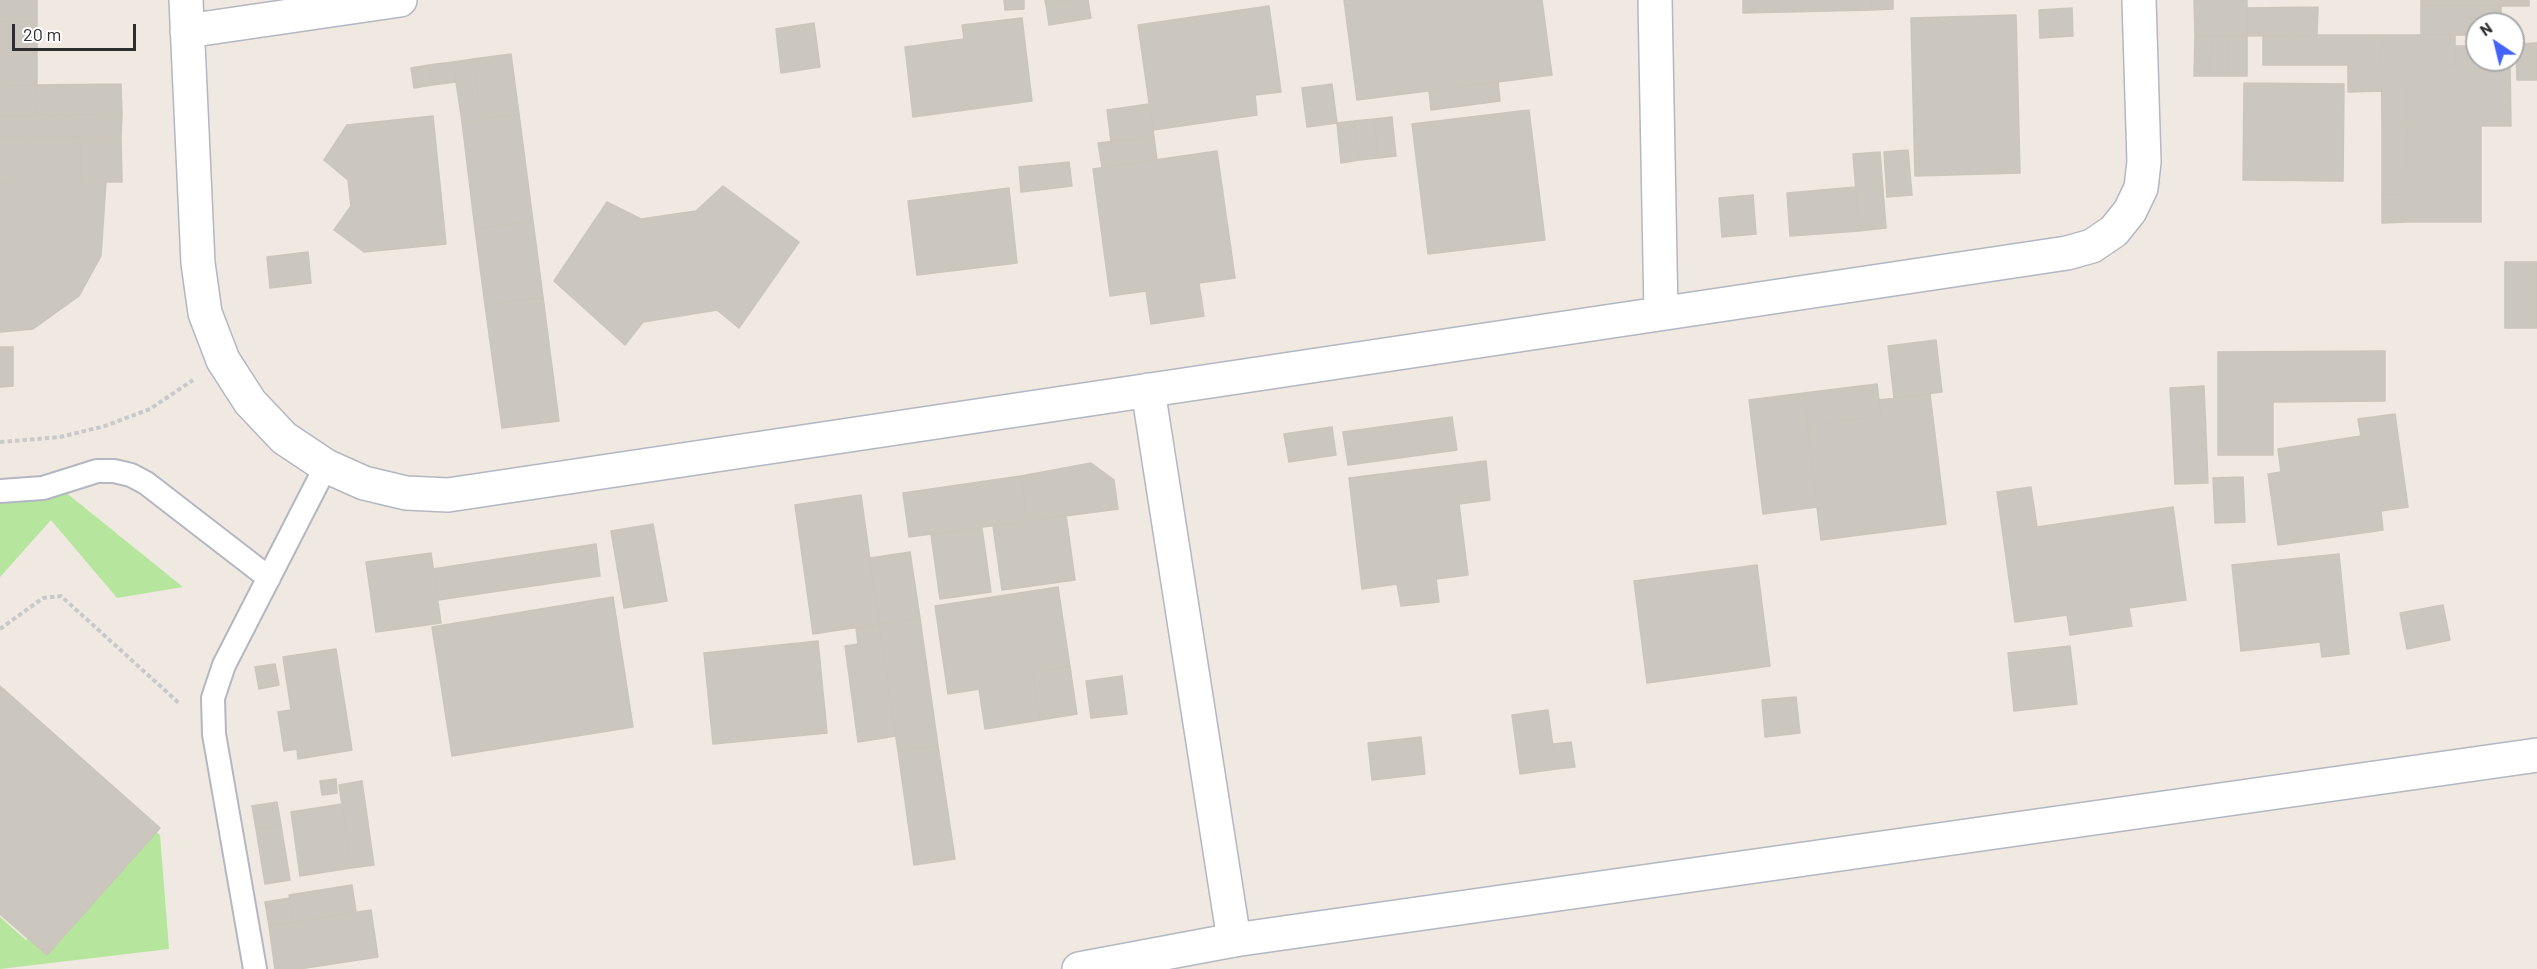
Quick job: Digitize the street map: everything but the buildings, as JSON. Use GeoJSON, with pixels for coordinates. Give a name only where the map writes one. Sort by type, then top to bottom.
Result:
{"type":"FeatureCollection","features":[{"type":"Feature","properties":{"kind":"street"},"geometry":{"type":"LineString","coordinates":[[400,0],[187,15],[198,263],[206,313],[223,360],[250,402],[284,438],[326,466],[375,486],[406,493],[448,495],[2067,253],[2092,246],[2106,236],[2130,211],[2141,188],[2144,162],[2139,0]]}},
{"type":"Feature","properties":{"kind":"street"},"geometry":{"type":"LineString","coordinates":[[1655,0],[1661,314]]}},
{"type":"Feature","properties":{"kind":"street"},"geometry":{"type":"LineString","coordinates":[[1148,390],[1234,940]]}},
{"type":"Feature","properties":{"kind":"street"},"geometry":{"type":"LineString","coordinates":[[1079,969],[1114,966],[1234,940],[2537,755]]}},
{"type":"Feature","properties":{"kind":"lane"},"geometry":{"type":"LineString","coordinates":[[255,969],[212,716],[218,681],[326,466]]}},
{"type":"Feature","properties":{"kind":"lane"},"geometry":{"type":"LineString","coordinates":[[0,491],[43,488],[97,471],[114,471],[130,475],[146,483],[269,578]]}},
{"type":"Feature","properties":{"kind":"path"},"geometry":{"type":"LineString","coordinates":[[0,442],[60,437],[105,426],[150,409],[223,360]]}},
{"type":"Feature","properties":{"kind":"path"},"geometry":{"type":"LineString","coordinates":[[0,629],[43,598],[61,596],[214,734]]}},
{"type":"Feature","properties":{"kind":"green space"},"geometry":{"type":"Polygon","coordinates":[[[59,487],[183,587],[117,598],[51,520],[0,577],[0,491],[59,487]]]}},
{"type":"Feature","properties":{"kind":"green space"},"geometry":{"type":"Polygon","coordinates":[[[137,817],[160,835],[169,949],[0,969],[0,917],[26,940],[137,817]]]}}]}
